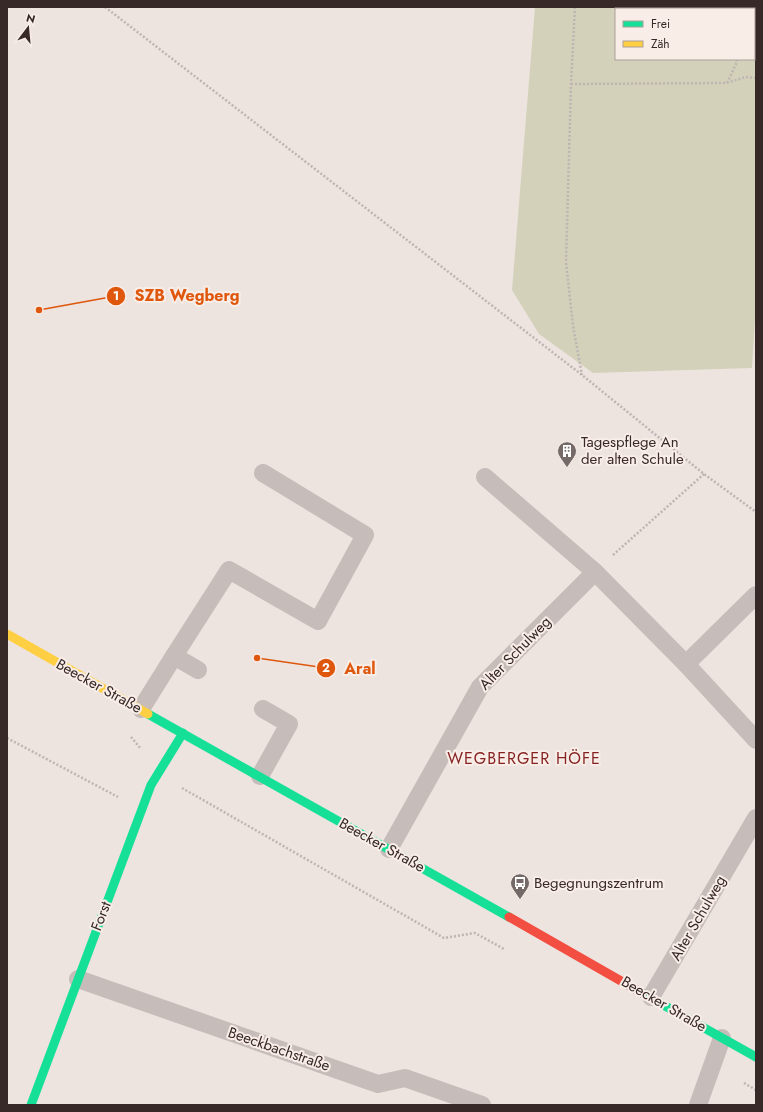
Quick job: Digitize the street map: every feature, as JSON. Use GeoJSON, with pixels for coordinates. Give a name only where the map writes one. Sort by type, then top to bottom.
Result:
{"type":"FeatureCollection","features":[{"type":"Feature","properties":{"kind":"street","name":"Beecker Straße"},"geometry":{"type":"LineString","coordinates":[[7,634],[756,1057]]}},
{"type":"Feature","properties":{"kind":"street","name":"Forst"},"geometry":{"type":"LineString","coordinates":[[31,1105],[151,785],[183,733]]}},
{"type":"Feature","properties":{"kind":"lane"},"geometry":{"type":"LineString","coordinates":[[140,709],[229,570],[318,621],[365,535],[263,473]]}},
{"type":"Feature","properties":{"kind":"lane"},"geometry":{"type":"LineString","coordinates":[[485,476],[595,572],[686,664],[756,740]]}},
{"type":"Feature","properties":{"kind":"lane","name":"Alter Schulweg"},"geometry":{"type":"LineString","coordinates":[[389,849],[480,686],[595,572]]}},
{"type":"Feature","properties":{"kind":"lane"},"geometry":{"type":"LineString","coordinates":[[686,664],[756,595]]}},
{"type":"Feature","properties":{"kind":"lane"},"geometry":{"type":"LineString","coordinates":[[174,656],[198,670]]}},
{"type":"Feature","properties":{"kind":"lane"},"geometry":{"type":"LineString","coordinates":[[260,776],[289,724],[263,709]]}},
{"type":"Feature","properties":{"kind":"lane","name":"Alter Schulweg"},"geometry":{"type":"LineString","coordinates":[[651,997],[756,818]]}},
{"type":"Feature","properties":{"kind":"lane","name":"Beeckbachstraße"},"geometry":{"type":"LineString","coordinates":[[78,978],[378,1084],[405,1078],[482,1105]]}},
{"type":"Feature","properties":{"kind":"lane"},"geometry":{"type":"LineString","coordinates":[[698,1105],[722,1038]]}},
{"type":"Feature","properties":{"kind":"path"},"geometry":{"type":"LineString","coordinates":[[105,7],[582,375],[704,474],[756,512]]}},
{"type":"Feature","properties":{"kind":"path"},"geometry":{"type":"LineString","coordinates":[[575,7],[571,84],[566,262],[573,326],[582,375]]}},
{"type":"Feature","properties":{"kind":"path"},"geometry":{"type":"LineString","coordinates":[[726,83],[737,60]]}},
{"type":"Feature","properties":{"kind":"path"},"geometry":{"type":"LineString","coordinates":[[571,84],[726,83],[746,77],[756,78]]}},
{"type":"Feature","properties":{"kind":"path"},"geometry":{"type":"LineString","coordinates":[[595,572],[704,474]]}},
{"type":"Feature","properties":{"kind":"path"},"geometry":{"type":"LineString","coordinates":[[131,737],[160,770],[177,786],[444,938],[475,933],[509,952]]}},
{"type":"Feature","properties":{"kind":"path"},"geometry":{"type":"LineString","coordinates":[[7,738],[142,810]]}},
{"type":"Feature","properties":{"kind":"path"},"geometry":{"type":"LineString","coordinates":[[712,1065],[756,1090]]}},
{"type":"Feature","properties":{"kind":"shaded area"},"geometry":{"type":"Polygon","coordinates":[[[535,7],[756,7],[756,304],[752,368],[593,373],[539,334],[512,290],[535,7]]]}},
{"type":"Feature","properties":{"kind":"traffic: fast"},"geometry":{"type":"LineString","coordinates":[[148,714],[509,917]]}},
{"type":"Feature","properties":{"kind":"traffic: fast"},"geometry":{"type":"LineString","coordinates":[[31,1105],[151,785],[183,733]]}},
{"type":"Feature","properties":{"kind":"traffic: fast"},"geometry":{"type":"LineString","coordinates":[[642,993],[756,1057]]}},
{"type":"Feature","properties":{"kind":"traffic: slow"},"geometry":{"type":"LineString","coordinates":[[7,634],[148,714]]}},
{"type":"Feature","properties":{"kind":"traffic: jam"},"geometry":{"type":"LineString","coordinates":[[509,917],[642,993]]}},
{"type":"Feature","properties":{"kind":"place","name":"SZB Wegberg"},"geometry":{"type":"Point","coordinates":[39,310]}},
{"type":"Feature","properties":{"kind":"place","name":"Tagespflege An der alten Schule"},"geometry":{"type":"Point","coordinates":[567,468]}},
{"type":"Feature","properties":{"kind":"place","name":"Aral"},"geometry":{"type":"Point","coordinates":[257,658]}},
{"type":"Feature","properties":{"kind":"place","name":"Begegnungszentrum"},"geometry":{"type":"Point","coordinates":[520,900]}},
{"type":"Feature","properties":{"kind":"district","name":"WEGBERGER HÖFE"},"geometry":{"type":"Point","coordinates":[524,758]}}]}
